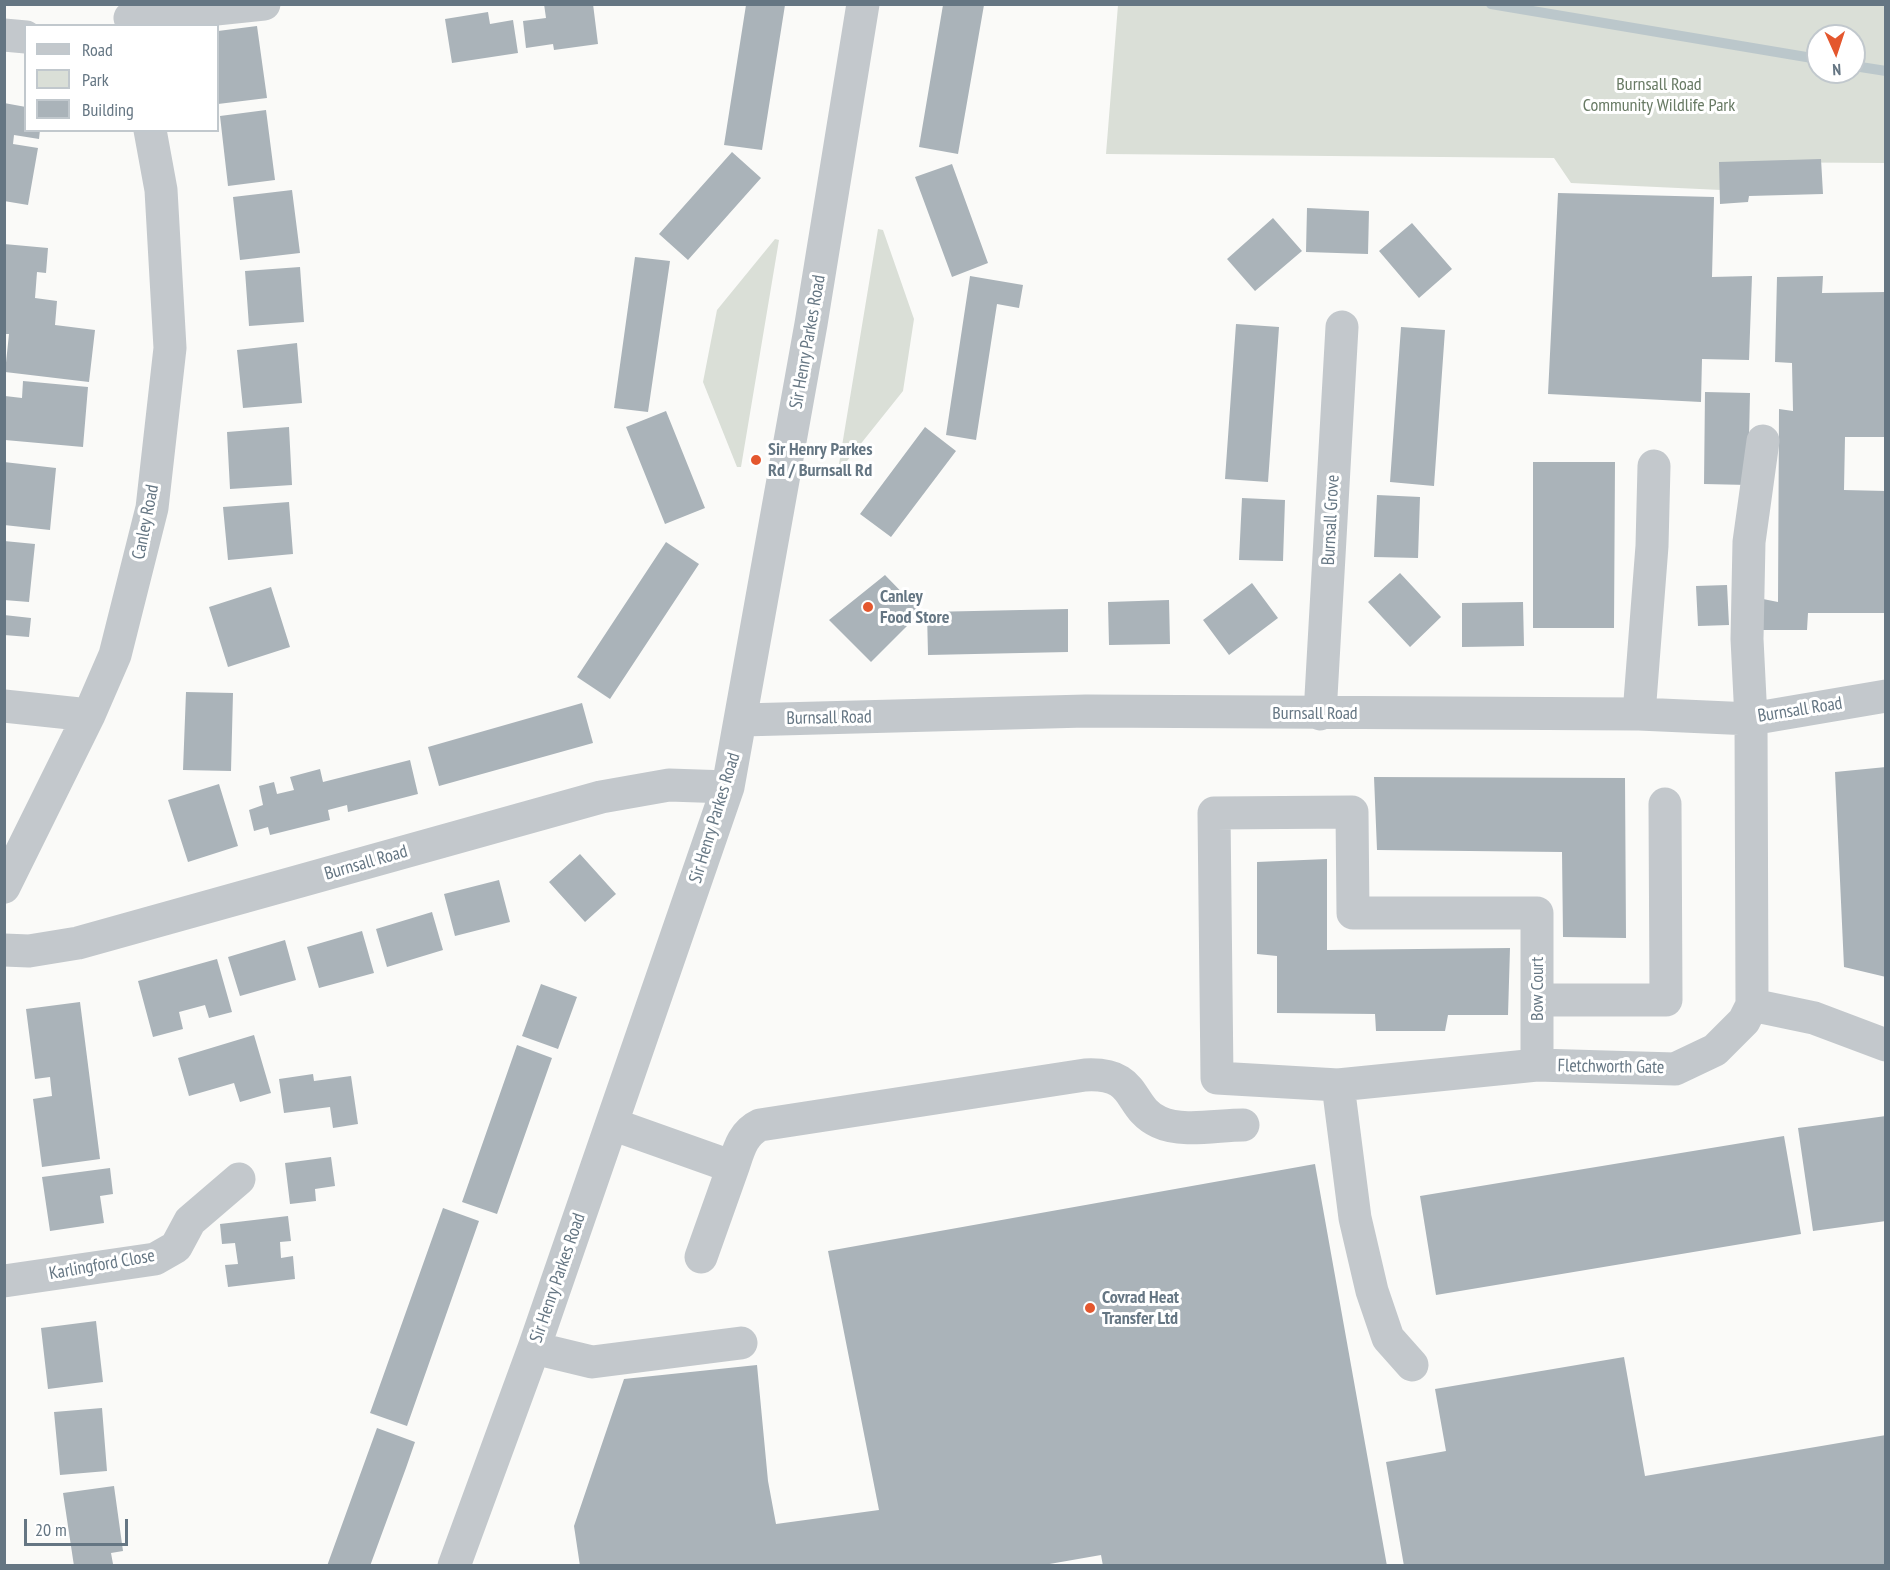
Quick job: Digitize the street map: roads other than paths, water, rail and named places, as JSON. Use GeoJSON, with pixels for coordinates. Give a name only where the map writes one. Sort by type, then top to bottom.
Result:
{"type":"FeatureCollection","features":[{"type":"Feature","properties":{"kind":"street"},"geometry":{"type":"LineString","coordinates":[[130,16],[264,4]]}},
{"type":"Feature","properties":{"kind":"street","name":"Sir Henry Parkes Road"},"geometry":{"type":"LineString","coordinates":[[454,1566],[534,1348],[728,787],[742,720],[863,4]]}},
{"type":"Feature","properties":{"kind":"street"},"geometry":{"type":"LineString","coordinates":[[4,34],[24,37]]}},
{"type":"Feature","properties":{"kind":"street","name":"Canley Road"},"geometry":{"type":"LineString","coordinates":[[4,887],[89,715],[115,655],[152,508],[170,348],[161,190],[150,132]]}},
{"type":"Feature","properties":{"kind":"street","name":"Burnsall Grove"},"geometry":{"type":"LineString","coordinates":[[1320,714],[1342,327]]}},
{"type":"Feature","properties":{"kind":"street"},"geometry":{"type":"LineString","coordinates":[[1763,441],[1749,542],[1747,639],[1751,719],[1752,1005],[1814,1018],[1886,1045]]}},
{"type":"Feature","properties":{"kind":"street"},"geometry":{"type":"LineString","coordinates":[[1639,714],[1652,546],[1654,466]]}},
{"type":"Feature","properties":{"kind":"street","name":"Burnsall Road"},"geometry":{"type":"LineString","coordinates":[[742,720],[1086,711],[1639,714],[1751,719],[1886,696]]}},
{"type":"Feature","properties":{"kind":"street"},"geometry":{"type":"LineString","coordinates":[[4,706],[89,715]]}},
{"type":"Feature","properties":{"kind":"street","name":"Burnsall Road"},"geometry":{"type":"LineString","coordinates":[[4,950],[29,951],[78,943],[601,797],[669,785],[728,787]]}},
{"type":"Feature","properties":{"kind":"street"},"geometry":{"type":"LineString","coordinates":[[1539,1000],[1666,999],[1665,804]]}},
{"type":"Feature","properties":{"kind":"street","name":"Fletchworth Gate"},"geometry":{"type":"LineString","coordinates":[[1537,913],[1353,913],[1352,812],[1214,813],[1216,1078],[1338,1085],[1537,1065],[1675,1069],[1715,1050],[1744,1021],[1752,1005]]}},
{"type":"Feature","properties":{"kind":"street","name":"Bow Court"},"geometry":{"type":"LineString","coordinates":[[1537,913],[1539,1000],[1537,1065]]}},
{"type":"Feature","properties":{"kind":"street"},"geometry":{"type":"LineString","coordinates":[[701,1257],[744,1137],[750,1130],[760,1125],[1085,1075],[1106,1075],[1127,1086],[1150,1117],[1167,1125],[1243,1125]]}},
{"type":"Feature","properties":{"kind":"street"},"geometry":{"type":"LineString","coordinates":[[1338,1085],[1355,1218],[1372,1291],[1388,1338],[1412,1365]]}},
{"type":"Feature","properties":{"kind":"street"},"geometry":{"type":"LineString","coordinates":[[612,1124],[733,1167]]}},
{"type":"Feature","properties":{"kind":"street","name":"Karlingford Close"},"geometry":{"type":"LineString","coordinates":[[4,1281],[155,1259],[176,1247],[190,1221],[239,1179]]}},
{"type":"Feature","properties":{"kind":"street"},"geometry":{"type":"LineString","coordinates":[[534,1348],[591,1362],[741,1343]]}},
{"type":"Feature","properties":{"kind":"waterway"},"geometry":{"type":"LineString","coordinates":[[1491,4],[1806,57]]}},
{"type":"Feature","properties":{"kind":"waterway"},"geometry":{"type":"LineString","coordinates":[[1866,68],[1886,71]]}},
{"type":"Feature","properties":{"kind":"place","name":"Sir Henry Parkes Rd / Burnsall Rd"},"geometry":{"type":"Point","coordinates":[756,460]}},
{"type":"Feature","properties":{"kind":"place","name":"Canley Food Store"},"geometry":{"type":"Point","coordinates":[868,607]}},
{"type":"Feature","properties":{"kind":"place","name":"Covrad Heat Transfer Ltd"},"geometry":{"type":"Point","coordinates":[1090,1308]}},
{"type":"Feature","properties":{"kind":"park label","name":"Burnsall Road Community Wildlife Park"},"geometry":{"type":"Point","coordinates":[1659,95]}}]}
